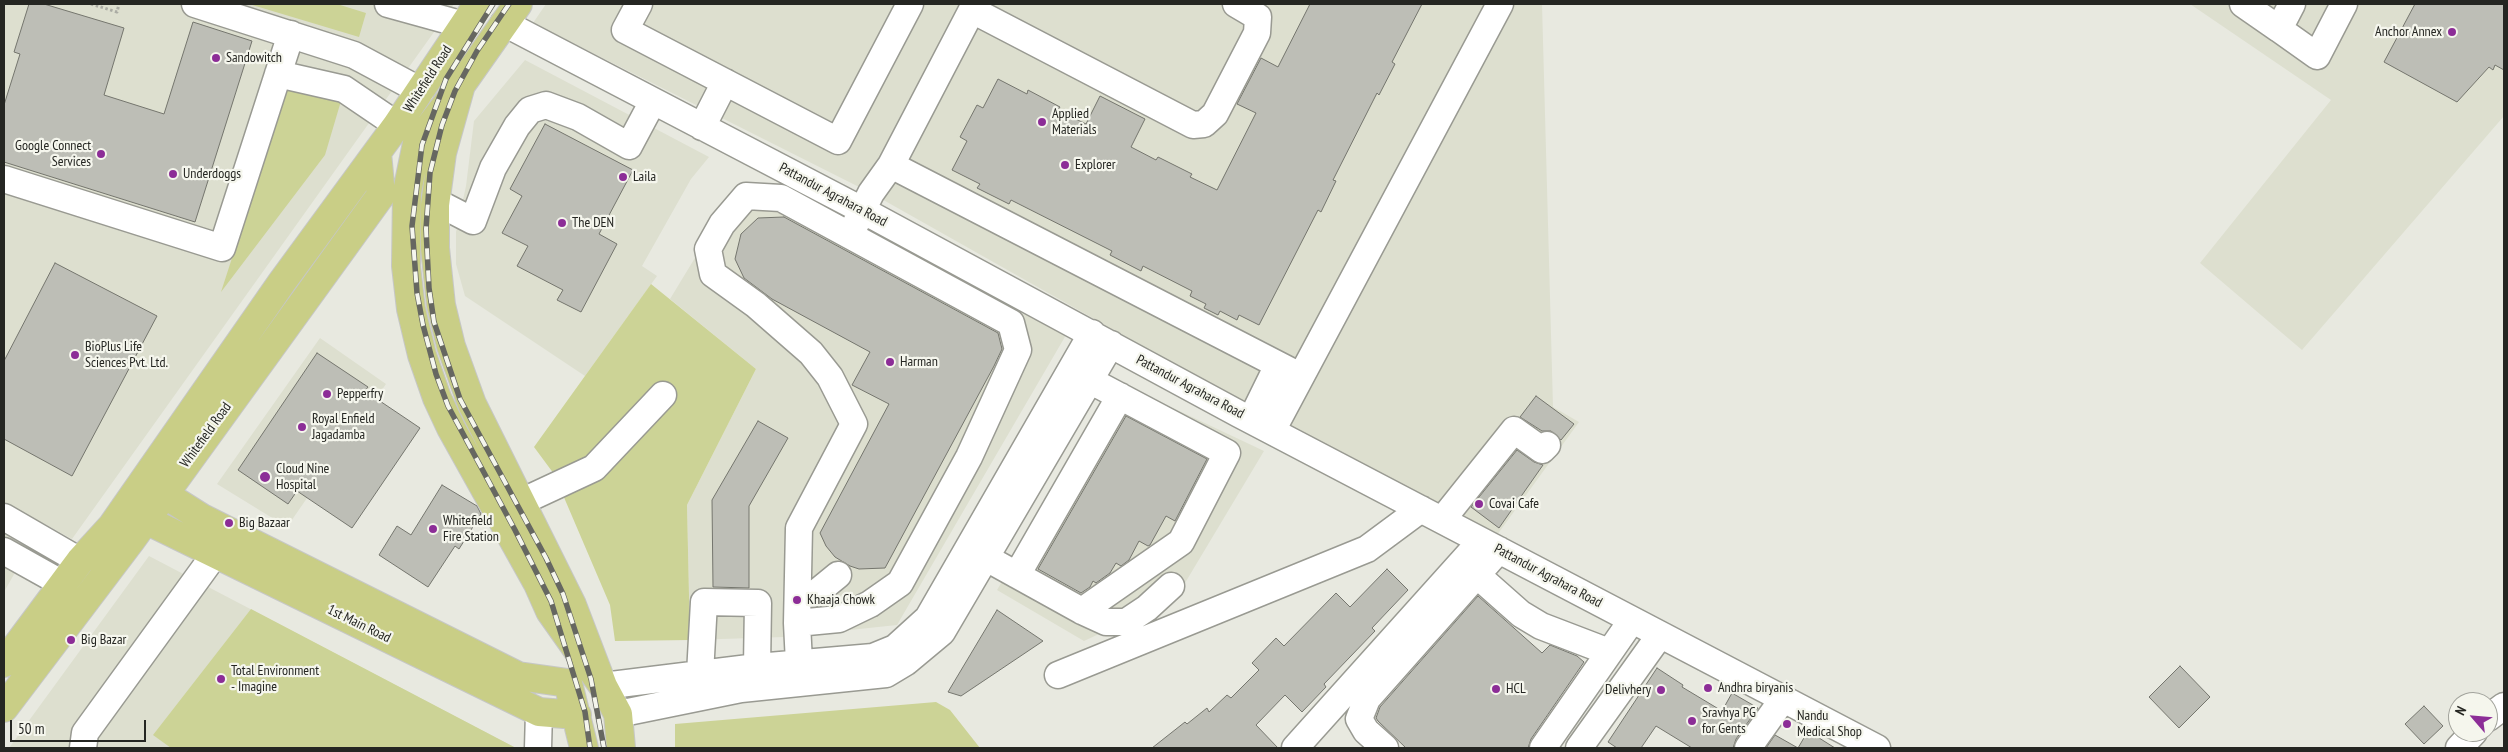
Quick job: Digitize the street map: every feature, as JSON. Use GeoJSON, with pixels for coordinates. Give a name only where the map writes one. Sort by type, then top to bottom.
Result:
{"type":"FeatureCollection","features":[{"type":"Feature","properties":{"kind":"main road","name":"Whitefield Road"},"geometry":{"type":"LineString","coordinates":[[511,13],[461,85],[417,143],[407,192],[405,225],[411,309],[422,355],[437,398],[451,428],[538,584],[550,611],[603,686]]}},
{"type":"Feature","properties":{"kind":"main road","name":"Whitefield Road"},"geometry":{"type":"LineString","coordinates":[[4,663],[80,561],[112,526],[282,282],[397,125],[471,14]]}},
{"type":"Feature","properties":{"kind":"main road"},"geometry":{"type":"LineString","coordinates":[[461,85],[442,153],[435,205],[435,248],[441,305],[451,346],[472,404],[572,605],[603,686],[618,714],[621,748]]}},
{"type":"Feature","properties":{"kind":"main road","name":"Whitefield Road"},"geometry":{"type":"LineString","coordinates":[[4,708],[146,520],[381,195],[376,154]]}},
{"type":"Feature","properties":{"kind":"main road"},"geometry":{"type":"LineString","coordinates":[[164,494],[202,518],[518,676],[568,684],[584,748]]}},
{"type":"Feature","properties":{"kind":"main road","name":"1st Main Road"},"geometry":{"type":"LineString","coordinates":[[146,520],[539,712],[577,715]]}},
{"type":"Feature","properties":{"kind":"street"},"geometry":{"type":"LineString","coordinates":[[196,4],[354,55],[421,90]]}},
{"type":"Feature","properties":{"kind":"street"},"geometry":{"type":"LineString","coordinates":[[388,4],[471,14]]}},
{"type":"Feature","properties":{"kind":"street"},"geometry":{"type":"LineString","coordinates":[[639,4],[625,30],[838,141],[910,4]]}},
{"type":"Feature","properties":{"kind":"street"},"geometry":{"type":"LineString","coordinates":[[849,236],[862,210],[891,165],[973,7],[1193,125],[1204,124],[1215,114],[1257,33],[1258,17],[1236,4]]}},
{"type":"Feature","properties":{"kind":"street"},"geometry":{"type":"LineString","coordinates":[[1254,421],[1281,367],[1500,4]]}},
{"type":"Feature","properties":{"kind":"street"},"geometry":{"type":"LineString","coordinates":[[2244,4],[2317,56],[2344,4]]}},
{"type":"Feature","properties":{"kind":"street"},"geometry":{"type":"LineString","coordinates":[[2279,29],[2292,4]]}},
{"type":"Feature","properties":{"kind":"street","name":"Pattandur Agrahara Road"},"geometry":{"type":"LineString","coordinates":[[511,13],[653,101],[862,210],[1254,421],[1876,748]]}},
{"type":"Feature","properties":{"kind":"street"},"geometry":{"type":"LineString","coordinates":[[4,179],[222,248],[291,34]]}},
{"type":"Feature","properties":{"kind":"street"},"geometry":{"type":"LineString","coordinates":[[278,74],[344,89],[397,125]]}},
{"type":"Feature","properties":{"kind":"street"},"geometry":{"type":"LineString","coordinates":[[702,127],[725,82]]}},
{"type":"Feature","properties":{"kind":"street"},"geometry":{"type":"LineString","coordinates":[[435,205],[444,206],[473,221],[493,168],[517,126],[530,110],[546,105],[578,117],[629,146],[653,101]]}},
{"type":"Feature","properties":{"kind":"street"},"geometry":{"type":"LineString","coordinates":[[891,165],[1281,367]]}},
{"type":"Feature","properties":{"kind":"street"},"geometry":{"type":"LineString","coordinates":[[797,623],[839,619],[870,604],[900,583],[969,457],[1018,350],[1011,323],[781,198],[746,196],[722,224],[708,249],[713,274],[756,305],[818,361],[830,377],[854,424],[799,528],[797,623],[799,663]]}},
{"type":"Feature","properties":{"kind":"street"},"geometry":{"type":"LineString","coordinates":[[603,686],[799,663],[831,670],[886,674],[906,662],[942,632],[977,553],[1102,339]]}},
{"type":"Feature","properties":{"kind":"street"},"geometry":{"type":"LineString","coordinates":[[977,553],[1091,380],[1102,339]]}},
{"type":"Feature","properties":{"kind":"street"},"geometry":{"type":"LineString","coordinates":[[1254,421],[1281,367]]}},
{"type":"Feature","properties":{"kind":"street"},"geometry":{"type":"LineString","coordinates":[[1082,611],[1181,542],[1227,454],[1091,380]]}},
{"type":"Feature","properties":{"kind":"street"},"geometry":{"type":"LineString","coordinates":[[521,502],[594,468],[663,395]]}},
{"type":"Feature","properties":{"kind":"street"},"geometry":{"type":"LineString","coordinates":[[1017,575],[1120,396]]}},
{"type":"Feature","properties":{"kind":"street"},"geometry":{"type":"LineString","coordinates":[[1058,675],[1367,549],[1432,515],[1514,430],[1542,450],[1546,445]]}},
{"type":"Feature","properties":{"kind":"street"},"geometry":{"type":"LineString","coordinates":[[4,517],[80,561]]}},
{"type":"Feature","properties":{"kind":"street"},"geometry":{"type":"LineString","coordinates":[[1385,748],[1366,731],[1359,719],[1367,699],[1478,576],[1490,545]]}},
{"type":"Feature","properties":{"kind":"street"},"geometry":{"type":"LineString","coordinates":[[1295,748],[1490,545]]}},
{"type":"Feature","properties":{"kind":"street"},"geometry":{"type":"LineString","coordinates":[[4,551],[63,584]]}},
{"type":"Feature","properties":{"kind":"street"},"geometry":{"type":"LineString","coordinates":[[977,553],[1082,611],[1106,622],[1126,622],[1147,608],[1171,586]]}},
{"type":"Feature","properties":{"kind":"street"},"geometry":{"type":"LineString","coordinates":[[83,748],[85,733],[215,554]]}},
{"type":"Feature","properties":{"kind":"street"},"geometry":{"type":"LineString","coordinates":[[798,595],[816,593],[838,575]]}},
{"type":"Feature","properties":{"kind":"street"},"geometry":{"type":"LineString","coordinates":[[1478,576],[1521,614],[1540,626],[1609,652]]}},
{"type":"Feature","properties":{"kind":"street"},"geometry":{"type":"LineString","coordinates":[[700,674],[704,602],[758,603],[758,667]]}},
{"type":"Feature","properties":{"kind":"street"},"geometry":{"type":"LineString","coordinates":[[824,620],[831,670]]}},
{"type":"Feature","properties":{"kind":"street"},"geometry":{"type":"LineString","coordinates":[[1544,748],[1632,620]]}},
{"type":"Feature","properties":{"kind":"street"},"geometry":{"type":"LineString","coordinates":[[1579,748],[1660,635]]}},
{"type":"Feature","properties":{"kind":"street"},"geometry":{"type":"LineString","coordinates":[[618,714],[831,670]]}},
{"type":"Feature","properties":{"kind":"street"},"geometry":{"type":"LineString","coordinates":[[1748,748],[1783,699]]}},
{"type":"Feature","properties":{"kind":"street"},"geometry":{"type":"LineString","coordinates":[[538,748],[539,712]]}},
{"type":"Feature","properties":{"kind":"path"},"geometry":{"type":"LineString","coordinates":[[91,4],[117,12],[119,4]]}},
{"type":"Feature","properties":{"kind":"shaded area"},"geometry":{"type":"Polygon","coordinates":[[[4,4],[454,4],[72,539],[43,523],[4,592],[4,4]]]}},
{"type":"Feature","properties":{"kind":"shaded area"},"geometry":{"type":"Polygon","coordinates":[[[546,4],[1542,4],[1553,407],[1579,422],[1497,535],[1277,422],[871,193],[533,23],[546,4]]]}},
{"type":"Feature","properties":{"kind":"shaded area"},"geometry":{"type":"Polygon","coordinates":[[[2190,4],[2504,4],[2504,116],[2302,350],[2200,263],[2331,100],[2190,4]]]}},
{"type":"Feature","properties":{"kind":"shaded area","name":"The DEN"},"geometry":{"type":"Polygon","coordinates":[[[525,60],[709,157],[691,179],[642,266],[657,276],[585,376],[465,296],[456,264],[456,232],[466,186],[474,121],[525,60]]]}},
{"type":"Feature","properties":{"kind":"shaded area"},"geometry":{"type":"Polygon","coordinates":[[[772,186],[1066,335],[897,625],[784,637],[690,640],[687,505],[756,369],[670,299],[738,187],[772,186]]]}},
{"type":"Feature","properties":{"kind":"shaded area"},"geometry":{"type":"Polygon","coordinates":[[[320,338],[386,384],[287,527],[217,484],[320,338]]]}},
{"type":"Feature","properties":{"kind":"shaded area"},"geometry":{"type":"Polygon","coordinates":[[[1120,383],[1264,451],[1176,598],[1084,641],[997,590],[1120,383]]]}},
{"type":"Feature","properties":{"kind":"shaded area","name":"Total Environment - Imagine"},"geometry":{"type":"Polygon","coordinates":[[[149,556],[516,748],[9,748],[149,556]]]}},
{"type":"Feature","properties":{"kind":"green space"},"geometry":{"type":"Polygon","coordinates":[[[249,4],[337,4],[366,13],[359,37],[249,4]]]}},
{"type":"Feature","properties":{"kind":"green space"},"geometry":{"type":"Polygon","coordinates":[[[288,85],[341,101],[325,155],[221,292],[288,85]]]}},
{"type":"Feature","properties":{"kind":"green space"},"geometry":{"type":"Polygon","coordinates":[[[651,284],[756,369],[687,505],[690,640],[615,641],[610,605],[554,474],[534,447],[651,284]]]}},
{"type":"Feature","properties":{"kind":"green space"},"geometry":{"type":"Polygon","coordinates":[[[251,609],[516,748],[171,748],[153,735],[251,609]]]}},
{"type":"Feature","properties":{"kind":"green space"},"geometry":{"type":"Polygon","coordinates":[[[936,702],[950,710],[980,748],[675,748],[675,724],[936,702]]]}},
{"type":"Feature","properties":{"kind":"building"},"geometry":{"type":"Polygon","coordinates":[[[29,4],[44,4],[124,28],[104,95],[164,114],[193,22],[252,41],[195,222],[4,162],[4,105],[20,54],[14,52],[29,4]]]}},
{"type":"Feature","properties":{"kind":"building","name":"Explorer"},"geometry":{"type":"Polygon","coordinates":[[[1310,4],[1422,4],[1392,62],[1395,64],[1379,95],[1377,93],[1333,180],[1336,181],[1321,212],[1318,210],[1259,325],[1239,315],[1237,320],[1220,311],[1218,315],[1204,308],[1206,304],[1190,296],[1192,291],[1143,266],[1141,271],[1110,255],[1112,251],[1011,200],[1009,204],[977,188],[980,184],[952,170],[967,141],[960,137],[977,105],[983,108],[998,79],[1027,94],[1028,90],[1060,107],[1058,110],[1086,124],[1100,96],[1145,119],[1131,147],[1156,160],[1158,157],[1192,174],[1190,177],[1217,190],[1256,113],[1237,104],[1261,58],[1278,67],[1310,4]]]}},
{"type":"Feature","properties":{"kind":"building","name":"Anchor Annex"},"geometry":{"type":"Polygon","coordinates":[[[2415,4],[2504,4],[2504,70],[2495,65],[2493,70],[2489,67],[2457,102],[2384,62],[2415,4]]]}},
{"type":"Feature","properties":{"kind":"building"},"geometry":{"type":"Polygon","coordinates":[[[545,124],[633,170],[599,234],[617,244],[581,312],[557,300],[563,290],[517,266],[528,246],[502,233],[522,196],[510,189],[545,124]]]}},
{"type":"Feature","properties":{"kind":"building"},"geometry":{"type":"Polygon","coordinates":[[[784,217],[998,333],[1002,349],[994,366],[885,568],[859,569],[850,566],[835,557],[826,546],[820,533],[889,404],[852,385],[870,352],[772,299],[744,278],[735,259],[741,234],[758,218],[784,217]]]}},
{"type":"Feature","properties":{"kind":"building"},"geometry":{"type":"Polygon","coordinates":[[[55,263],[157,316],[72,476],[4,439],[4,361],[55,263]]]}},
{"type":"Feature","properties":{"kind":"building"},"geometry":{"type":"Polygon","coordinates":[[[317,353],[368,387],[365,391],[420,428],[352,528],[297,491],[288,504],[238,470],[317,353]]]}},
{"type":"Feature","properties":{"kind":"building"},"geometry":{"type":"Polygon","coordinates":[[[1536,396],[1574,424],[1561,440],[1551,431],[1542,431],[1520,417],[1536,396]]]}},
{"type":"Feature","properties":{"kind":"building"},"geometry":{"type":"Polygon","coordinates":[[[1126,416],[1207,459],[1175,521],[1166,516],[1150,545],[1148,546],[1139,541],[1129,560],[1121,566],[1116,563],[1110,573],[1096,583],[1093,581],[1090,587],[1081,593],[1038,569],[1126,416]]]}},
{"type":"Feature","properties":{"kind":"building"},"geometry":{"type":"Polygon","coordinates":[[[758,421],[788,438],[749,506],[749,588],[713,587],[712,500],[758,421]]]}},
{"type":"Feature","properties":{"kind":"building"},"geometry":{"type":"Polygon","coordinates":[[[1517,450],[1534,462],[1543,465],[1499,528],[1471,507],[1517,450]]]}},
{"type":"Feature","properties":{"kind":"building"},"geometry":{"type":"Polygon","coordinates":[[[442,485],[477,506],[481,514],[459,549],[455,546],[428,587],[379,555],[397,526],[411,535],[442,485]]]}},
{"type":"Feature","properties":{"kind":"building"},"geometry":{"type":"Polygon","coordinates":[[[1387,569],[1408,590],[1372,628],[1375,631],[1324,684],[1326,687],[1302,712],[1285,695],[1256,725],[1278,748],[1152,748],[1185,722],[1187,724],[1207,708],[1209,712],[1227,695],[1231,698],[1259,670],[1252,663],[1276,638],[1284,646],[1336,593],[1350,607],[1387,569]]]}},
{"type":"Feature","properties":{"kind":"building"},"geometry":{"type":"Polygon","coordinates":[[[1478,596],[1542,653],[1550,645],[1577,656],[1584,662],[1531,739],[1528,748],[1406,748],[1376,718],[1380,707],[1478,596]]]}},
{"type":"Feature","properties":{"kind":"building"},"geometry":{"type":"Polygon","coordinates":[[[997,610],[1043,641],[961,696],[948,692],[997,610]]]}},
{"type":"Feature","properties":{"kind":"building"},"geometry":{"type":"Polygon","coordinates":[[[2180,666],[2210,697],[2179,728],[2149,697],[2180,666]]]}},
{"type":"Feature","properties":{"kind":"building"},"geometry":{"type":"Polygon","coordinates":[[[1657,668],[1683,685],[1682,687],[1722,711],[1732,693],[1758,708],[1736,739],[1733,748],[1692,748],[1656,726],[1641,748],[1617,748],[1608,742],[1657,668]]]}},
{"type":"Feature","properties":{"kind":"building"},"geometry":{"type":"Polygon","coordinates":[[[2424,706],[2443,726],[2424,744],[2405,724],[2424,706]]]}},
{"type":"Feature","properties":{"kind":"building"},"geometry":{"type":"Polygon","coordinates":[[[1808,731],[1835,748],[1798,748],[1808,731]]]}},
{"type":"Feature","properties":{"kind":"building"},"geometry":{"type":"Polygon","coordinates":[[[1775,735],[1798,748],[1766,748],[1775,735]]]}},
{"type":"Feature","properties":{"kind":"railway"},"geometry":{"type":"LineString","coordinates":[[493,4],[446,79],[422,145],[412,226],[417,293],[436,374],[448,406],[551,601],[585,712],[590,748]]}},
{"type":"Feature","properties":{"kind":"railway"},"geometry":{"type":"LineString","coordinates":[[509,4],[477,51],[455,91],[442,125],[430,173],[426,229],[429,288],[434,322],[460,399],[546,558],[563,594],[591,679],[604,748]]}},
{"type":"Feature","properties":{"kind":"place","name":"Anchor Annex"},"geometry":{"type":"Point","coordinates":[2452,32]}},
{"type":"Feature","properties":{"kind":"place","name":"Sandowitch"},"geometry":{"type":"Point","coordinates":[216,58]}},
{"type":"Feature","properties":{"kind":"place","name":"Applied Materials"},"geometry":{"type":"Point","coordinates":[1042,122]}},
{"type":"Feature","properties":{"kind":"place","name":"Google Connect Services"},"geometry":{"type":"Point","coordinates":[101,154]}},
{"type":"Feature","properties":{"kind":"place","name":"Explorer"},"geometry":{"type":"Point","coordinates":[1065,165]}},
{"type":"Feature","properties":{"kind":"place","name":"Underdoggs"},"geometry":{"type":"Point","coordinates":[173,174]}},
{"type":"Feature","properties":{"kind":"place","name":"Laila"},"geometry":{"type":"Point","coordinates":[623,177]}},
{"type":"Feature","properties":{"kind":"place","name":"The DEN"},"geometry":{"type":"Point","coordinates":[562,223]}},
{"type":"Feature","properties":{"kind":"place","name":"BioPlus Life Sciences Pvt. Ltd."},"geometry":{"type":"Point","coordinates":[75,355]}},
{"type":"Feature","properties":{"kind":"place","name":"Harman"},"geometry":{"type":"Point","coordinates":[890,362]}},
{"type":"Feature","properties":{"kind":"place","name":"Pepperfry"},"geometry":{"type":"Point","coordinates":[327,394]}},
{"type":"Feature","properties":{"kind":"place","name":"Royal Enfield Jagadamba"},"geometry":{"type":"Point","coordinates":[302,427]}},
{"type":"Feature","properties":{"kind":"place","name":"Cloud Nine Hospital"},"geometry":{"type":"Point","coordinates":[265,477]}},
{"type":"Feature","properties":{"kind":"place","name":"Covai Cafe"},"geometry":{"type":"Point","coordinates":[1479,504]}},
{"type":"Feature","properties":{"kind":"place","name":"Big Bazaar"},"geometry":{"type":"Point","coordinates":[229,523]}},
{"type":"Feature","properties":{"kind":"place","name":"Whitefield Fire Station"},"geometry":{"type":"Point","coordinates":[433,529]}},
{"type":"Feature","properties":{"kind":"place","name":"Khaaja Chowk"},"geometry":{"type":"Point","coordinates":[797,600]}},
{"type":"Feature","properties":{"kind":"place","name":"Big Bazar"},"geometry":{"type":"Point","coordinates":[71,640]}},
{"type":"Feature","properties":{"kind":"place","name":"Total Environment - Imagine"},"geometry":{"type":"Point","coordinates":[221,679]}},
{"type":"Feature","properties":{"kind":"place","name":"Andhra biryanis"},"geometry":{"type":"Point","coordinates":[1708,688]}},
{"type":"Feature","properties":{"kind":"place","name":"HCL"},"geometry":{"type":"Point","coordinates":[1496,689]}},
{"type":"Feature","properties":{"kind":"place","name":"Delivhery"},"geometry":{"type":"Point","coordinates":[1661,690]}},
{"type":"Feature","properties":{"kind":"place","name":"Sravhya PG for Gents"},"geometry":{"type":"Point","coordinates":[1692,721]}},
{"type":"Feature","properties":{"kind":"place","name":"Nandu Medical Shop"},"geometry":{"type":"Point","coordinates":[1787,724]}}]}
